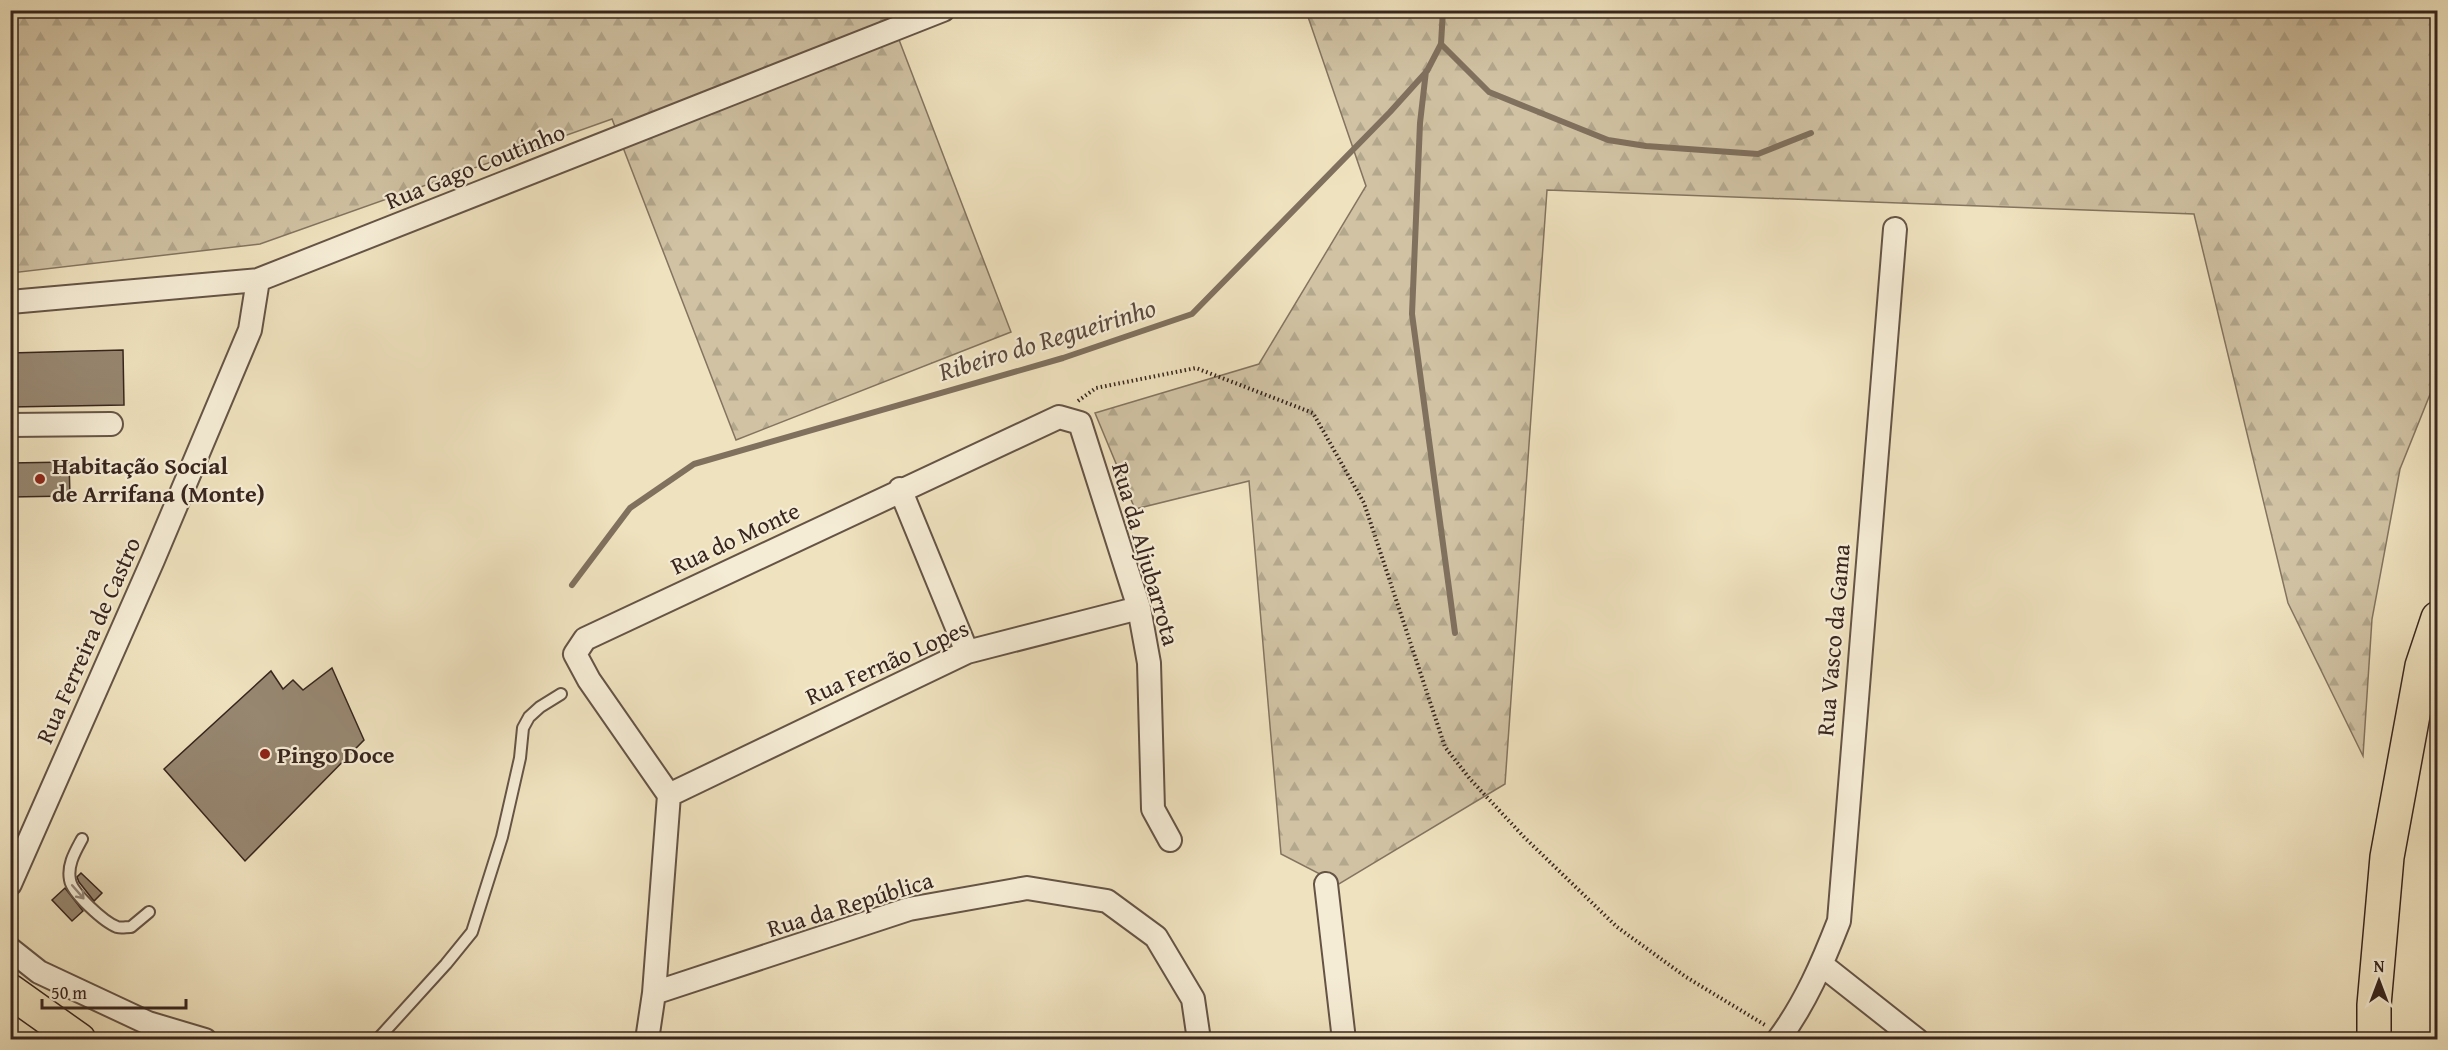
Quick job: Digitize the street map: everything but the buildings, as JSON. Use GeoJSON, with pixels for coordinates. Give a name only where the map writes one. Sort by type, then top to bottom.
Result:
{"type":"FeatureCollection","features":[{"type":"Feature","properties":{"kind":"main road"},"geometry":{"type":"LineString","coordinates":[[2374,1040],[2374,1005],[2386,857],[2422,666],[2438,618]]}},
{"type":"Feature","properties":{"kind":"main road"},"geometry":{"type":"LineString","coordinates":[[2386,1040],[2386,1005],[2399,859],[2438,673]]}},
{"type":"Feature","properties":{"kind":"main road"},"geometry":{"type":"LineString","coordinates":[[10,991],[79,1040]]}},
{"type":"Feature","properties":{"kind":"main road"},"geometry":{"type":"LineString","coordinates":[[10,1009],[54,1040]]}},
{"type":"Feature","properties":{"kind":"street","name":"Rua Gago Coutinho"},"geometry":{"type":"LineString","coordinates":[[10,302],[258,280],[943,10]]}},
{"type":"Feature","properties":{"kind":"street","name":"Rua Vasco da Gama"},"geometry":{"type":"LineString","coordinates":[[1780,1037],[1822,965],[1839,921],[1895,230]]}},
{"type":"Feature","properties":{"kind":"street","name":"Rua Ferreira de Castro"},"geometry":{"type":"LineString","coordinates":[[10,884],[153,560],[250,330],[258,280]]}},
{"type":"Feature","properties":{"kind":"street","name":"Rua do Monte"},"geometry":{"type":"LineString","coordinates":[[669,795],[589,680],[575,654],[585,639],[900,489],[1069,420]]}},
{"type":"Feature","properties":{"kind":"street","name":"Rua da Aljubarrota"},"geometry":{"type":"LineString","coordinates":[[1069,420],[1139,608],[1149,663],[1153,808],[1170,840]]}},
{"type":"Feature","properties":{"kind":"street"},"geometry":{"type":"LineString","coordinates":[[10,425],[111,424]]}},
{"type":"Feature","properties":{"kind":"street"},"geometry":{"type":"LineString","coordinates":[[900,489],[966,652]]}},
{"type":"Feature","properties":{"kind":"street","name":"Rua Fernão Lopes"},"geometry":{"type":"LineString","coordinates":[[669,795],[966,652],[1139,608]]}},
{"type":"Feature","properties":{"kind":"street"},"geometry":{"type":"LineString","coordinates":[[647,1040],[654,993],[669,795]]}},
{"type":"Feature","properties":{"kind":"street"},"geometry":{"type":"LineString","coordinates":[[1326,884],[1344,1040]]}},
{"type":"Feature","properties":{"kind":"street","name":"Rua da República"},"geometry":{"type":"LineString","coordinates":[[654,993],[909,909],[1028,888],[1107,901],[1156,937],[1193,999],[1199,1040]]}},
{"type":"Feature","properties":{"kind":"street"},"geometry":{"type":"LineString","coordinates":[[10,949],[39,972],[148,1023],[205,1040]]}},
{"type":"Feature","properties":{"kind":"street"},"geometry":{"type":"LineString","coordinates":[[1822,965],[1917,1040]]}},
{"type":"Feature","properties":{"kind":"lane"},"geometry":{"type":"LineString","coordinates":[[377,1040],[472,932],[502,837],[520,758],[523,729],[529,717],[561,694]]}},
{"type":"Feature","properties":{"kind":"lane"},"geometry":{"type":"LineString","coordinates":[[82,839],[72,858],[70,882],[74,889],[102,918],[118,927],[131,927],[149,912]]}},
{"type":"Feature","properties":{"kind":"path"},"geometry":{"type":"LineString","coordinates":[[1069,420],[1096,388],[1196,368],[1313,413],[1364,503],[1445,747],[1470,779],[1524,838],[1617,927],[1686,977],[1780,1037]]}},
{"type":"Feature","properties":{"kind":"green space"},"geometry":{"type":"Polygon","coordinates":[[[10,11],[888,11],[1011,332],[736,440],[612,119],[260,244],[11,273],[10,11]]]}},
{"type":"Feature","properties":{"kind":"green space"},"geometry":{"type":"Polygon","coordinates":[[[1306,11],[2437,11],[2437,377],[2400,469],[2372,619],[2363,756],[2288,603],[2194,214],[1547,190],[1505,784],[1339,884],[1281,854],[1249,481],[1135,509],[1095,413],[1259,364],[1366,186],[1306,11]]]}},
{"type":"Feature","properties":{"kind":"waterway","name":"Ribeiro do Regueirinho"},"geometry":{"type":"LineString","coordinates":[[572,585],[630,508],[694,464],[1063,358],[1192,314],[1390,112],[1427,71],[1441,44],[1443,10]]}},
{"type":"Feature","properties":{"kind":"waterway"},"geometry":{"type":"LineString","coordinates":[[1441,44],[1489,92],[1608,140],[1646,146],[1758,154],[1811,133]]}},
{"type":"Feature","properties":{"kind":"waterway"},"geometry":{"type":"LineString","coordinates":[[1426,71],[1420,123],[1412,314],[1455,633]]}},
{"type":"Feature","properties":{"kind":"place","name":"Habitação Social de Arrifana (Monte)"},"geometry":{"type":"Point","coordinates":[40,479]}},
{"type":"Feature","properties":{"kind":"place","name":"Pingo Doce"},"geometry":{"type":"Point","coordinates":[265,754]}}]}
